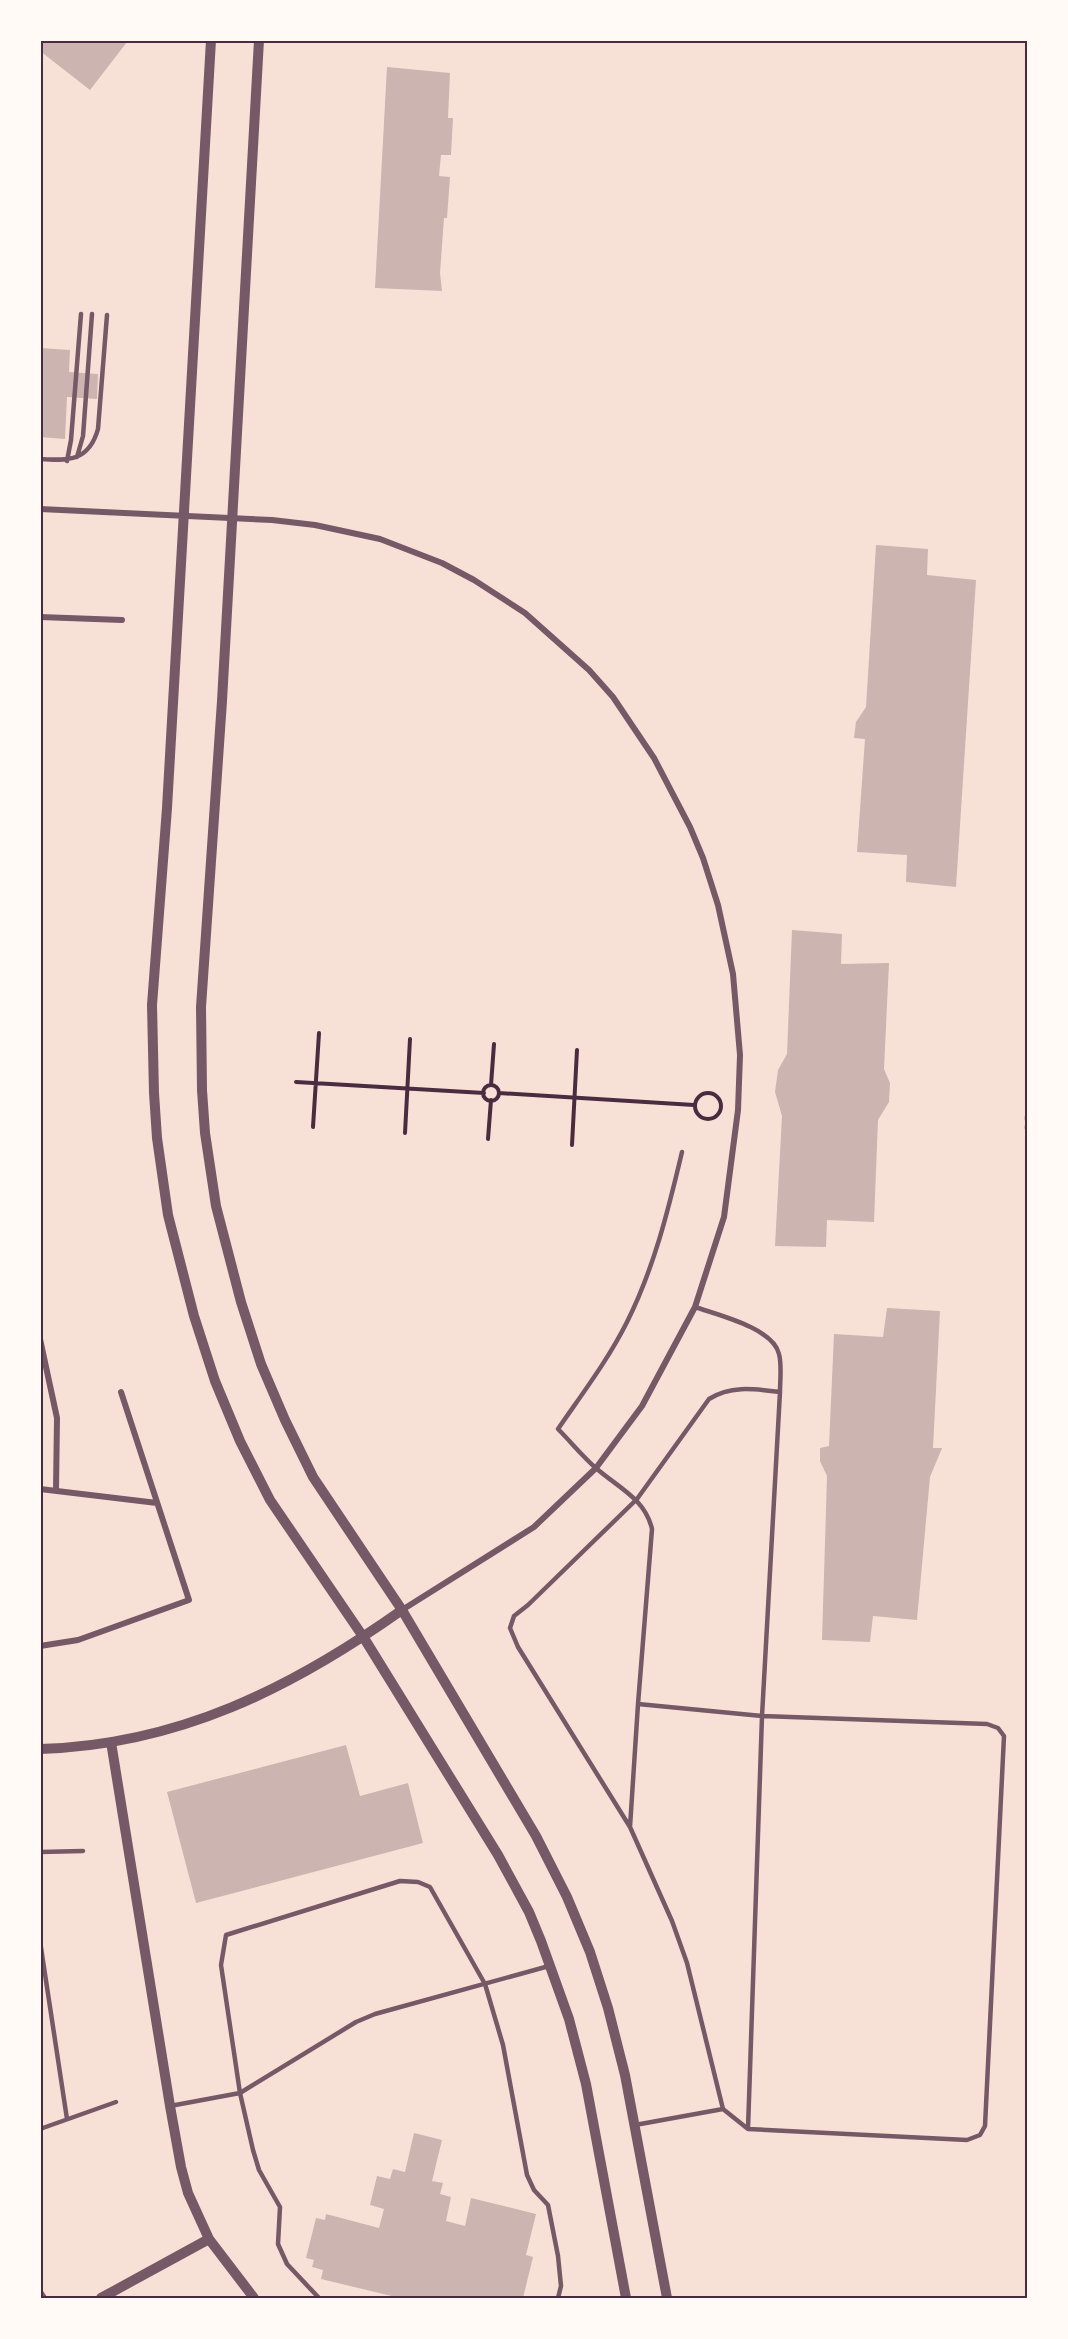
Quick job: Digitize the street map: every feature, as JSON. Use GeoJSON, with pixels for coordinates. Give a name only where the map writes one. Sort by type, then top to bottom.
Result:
{"type":"FeatureCollection","features":[{"type":"Feature","properties":{"kind":"street"},"geometry":{"type":"LineString","coordinates":[[211,40],[168,808],[152,1005],[157,1138],[168,1215],[194,1317],[215,1381],[240,1441],[270,1500],[364,1638],[498,1855],[529,1912],[569,2019],[586,2084],[626,2298]]}},
{"type":"Feature","properties":{"kind":"street"},"geometry":{"type":"LineString","coordinates":[[259,40],[233,518],[201,1007],[202,1090],[216,1206],[241,1302],[261,1364],[313,1477],[402,1610],[536,1836],[567,1898],[590,1952],[608,2008],[625,2075],[667,2298]]}},
{"type":"Feature","properties":{"kind":"street"},"geometry":{"type":"LineString","coordinates":[[40,508],[296,522],[353,532],[442,562],[525,613],[589,670],[613,697],[654,758],[690,827],[703,858],[725,935],[737,1009],[740,1066],[732,1166],[724,1216],[695,1307],[642,1406],[596,1468],[534,1527],[402,1610],[364,1638],[308,1672],[257,1698],[190,1723],[111,1742],[72,1748],[40,1749]]}},
{"type":"Feature","properties":{"kind":"street"},"geometry":{"type":"LineString","coordinates":[[40,616],[122,620]]}},
{"type":"Feature","properties":{"kind":"street"},"geometry":{"type":"LineString","coordinates":[[40,1339],[57,1418],[56,1490]]}},
{"type":"Feature","properties":{"kind":"street"},"geometry":{"type":"LineString","coordinates":[[40,1646],[78,1640],[189,1600],[121,1392]]}},
{"type":"Feature","properties":{"kind":"street"},"geometry":{"type":"LineString","coordinates":[[40,1489],[157,1503]]}},
{"type":"Feature","properties":{"kind":"street"},"geometry":{"type":"LineString","coordinates":[[111,1742],[170,2106],[188,2193],[209,2239],[254,2298]]}},
{"type":"Feature","properties":{"kind":"street"},"geometry":{"type":"LineString","coordinates":[[100,2298],[209,2239]]}},
{"type":"Feature","properties":{"kind":"street"},"geometry":{"type":"LineString","coordinates":[[40,2292],[44,2298]]}},
{"type":"Feature","properties":{"kind":"lane"},"geometry":{"type":"LineString","coordinates":[[67,461],[71,440],[81,314]]}},
{"type":"Feature","properties":{"kind":"lane"},"geometry":{"type":"LineString","coordinates":[[77,457],[83,436],[93,314]]}},
{"type":"Feature","properties":{"kind":"lane"},"geometry":{"type":"LineString","coordinates":[[40,459],[67,461],[86,452],[95,440],[98,429],[107,315]]}},
{"type":"Feature","properties":{"kind":"lane"},"geometry":{"type":"LineString","coordinates":[[630,1827],[652,1529],[650,1519],[637,1499],[596,1468],[558,1429],[610,1353],[645,1284],[661,1238],[682,1152]]}},
{"type":"Feature","properties":{"kind":"lane"},"geometry":{"type":"LineString","coordinates":[[695,1307],[753,1328],[769,1338],[776,1345],[780,1355],[780,1392],[762,1716],[748,2129]]}},
{"type":"Feature","properties":{"kind":"lane"},"geometry":{"type":"LineString","coordinates":[[638,1704],[762,1716],[987,1724],[998,1728],[1004,1736],[985,2126],[980,2135],[967,2140],[748,2129],[723,2109],[687,1963],[672,1921],[630,1827],[518,1647],[510,1628],[514,1616],[637,1499],[709,1399],[721,1392],[745,1388],[780,1392]]}},
{"type":"Feature","properties":{"kind":"lane"},"geometry":{"type":"LineString","coordinates":[[40,1852],[83,1851]]}},
{"type":"Feature","properties":{"kind":"lane"},"geometry":{"type":"LineString","coordinates":[[320,2298],[287,2264],[278,2244],[280,2207],[259,2170],[240,2093],[221,1965],[226,1935],[400,1881],[418,1882],[430,1887],[485,1984],[503,2045],[527,2175],[534,2190],[548,2205],[558,2256],[561,2286],[558,2298]]}},
{"type":"Feature","properties":{"kind":"lane"},"geometry":{"type":"LineString","coordinates":[[40,1941],[67,2119]]}},
{"type":"Feature","properties":{"kind":"lane"},"geometry":{"type":"LineString","coordinates":[[170,2106],[240,2093],[356,2022],[375,2014],[550,1966]]}},
{"type":"Feature","properties":{"kind":"lane"},"geometry":{"type":"LineString","coordinates":[[40,2129],[116,2102]]}},
{"type":"Feature","properties":{"kind":"lane"},"geometry":{"type":"LineString","coordinates":[[635,2125],[723,2109]]}},
{"type":"Feature","properties":{"kind":"path"},"geometry":{"type":"LineString","coordinates":[[313,1127],[319,1033]]}},
{"type":"Feature","properties":{"kind":"path"},"geometry":{"type":"LineString","coordinates":[[405,1133],[410,1039]]}},
{"type":"Feature","properties":{"kind":"path"},"geometry":{"type":"LineString","coordinates":[[491,1085],[494,1044]]}},
{"type":"Feature","properties":{"kind":"path"},"geometry":{"type":"LineString","coordinates":[[572,1145],[577,1050]]}},
{"type":"Feature","properties":{"kind":"path"},"geometry":{"type":"LineString","coordinates":[[296,1082],[483,1093]]}},
{"type":"Feature","properties":{"kind":"path"},"geometry":{"type":"LineString","coordinates":[[483,1093],[486,1087],[491,1085],[498,1088],[499,1093]]}},
{"type":"Feature","properties":{"kind":"path"},"geometry":{"type":"LineString","coordinates":[[711,1092],[719,1097],[722,1106],[715,1117],[707,1119],[699,1116],[694,1105],[698,1096],[711,1092]]}},
{"type":"Feature","properties":{"kind":"path"},"geometry":{"type":"LineString","coordinates":[[483,1093],[486,1099],[491,1100],[499,1093]]}},
{"type":"Feature","properties":{"kind":"path"},"geometry":{"type":"LineString","coordinates":[[499,1093],[694,1105]]}},
{"type":"Feature","properties":{"kind":"path"},"geometry":{"type":"LineString","coordinates":[[488,1139],[491,1100]]}},
{"type":"Feature","properties":{"kind":"building"},"geometry":{"type":"Polygon","coordinates":[[[40,40],[125,40],[127,42],[90,90],[40,51],[40,40]]]}},
{"type":"Feature","properties":{"kind":"building"},"geometry":{"type":"Polygon","coordinates":[[[387,67],[450,73],[448,118],[453,118],[451,155],[441,155],[439,176],[450,177],[440,273],[442,291],[375,288],[387,67]]]}},
{"type":"Feature","properties":{"kind":"building"},"geometry":{"type":"Polygon","coordinates":[[[40,348],[70,350],[69,372],[98,374],[97,399],[67,397],[65,439],[40,437],[40,348]]]}},
{"type":"Feature","properties":{"kind":"building"},"geometry":{"type":"Polygon","coordinates":[[[876,545],[928,549],[927,575],[976,580],[956,887],[906,882],[907,855],[857,852],[865,739],[854,738],[856,722],[866,707],[876,545]]]}},
{"type":"Feature","properties":{"kind":"building"},"geometry":{"type":"Polygon","coordinates":[[[792,930],[842,934],[841,964],[889,963],[884,1069],[890,1083],[889,1102],[878,1120],[874,1222],[827,1220],[826,1247],[775,1246],[782,1116],[775,1092],[778,1070],[787,1054],[792,930]]]}},
{"type":"Feature","properties":{"kind":"building"},"geometry":{"type":"Polygon","coordinates":[[[887,1308],[940,1311],[933,1448],[942,1448],[930,1477],[917,1620],[873,1616],[870,1642],[822,1640],[827,1476],[820,1461],[820,1448],[829,1446],[834,1334],[883,1337],[887,1308]]]}},
{"type":"Feature","properties":{"kind":"building"},"geometry":{"type":"Polygon","coordinates":[[[346,1745],[360,1796],[408,1783],[423,1843],[196,1903],[167,1792],[346,1745]]]}},
{"type":"Feature","properties":{"kind":"building"},"geometry":{"type":"Polygon","coordinates":[[[414,2133],[442,2140],[432,2181],[443,2183],[440,2194],[451,2197],[446,2221],[465,2226],[471,2198],[536,2214],[526,2255],[533,2257],[523,2298],[400,2298],[321,2279],[323,2270],[312,2267],[314,2260],[306,2258],[316,2218],[325,2220],[326,2214],[379,2228],[384,2209],[370,2205],[377,2176],[390,2179],[393,2169],[405,2172],[414,2133]]]}}]}
